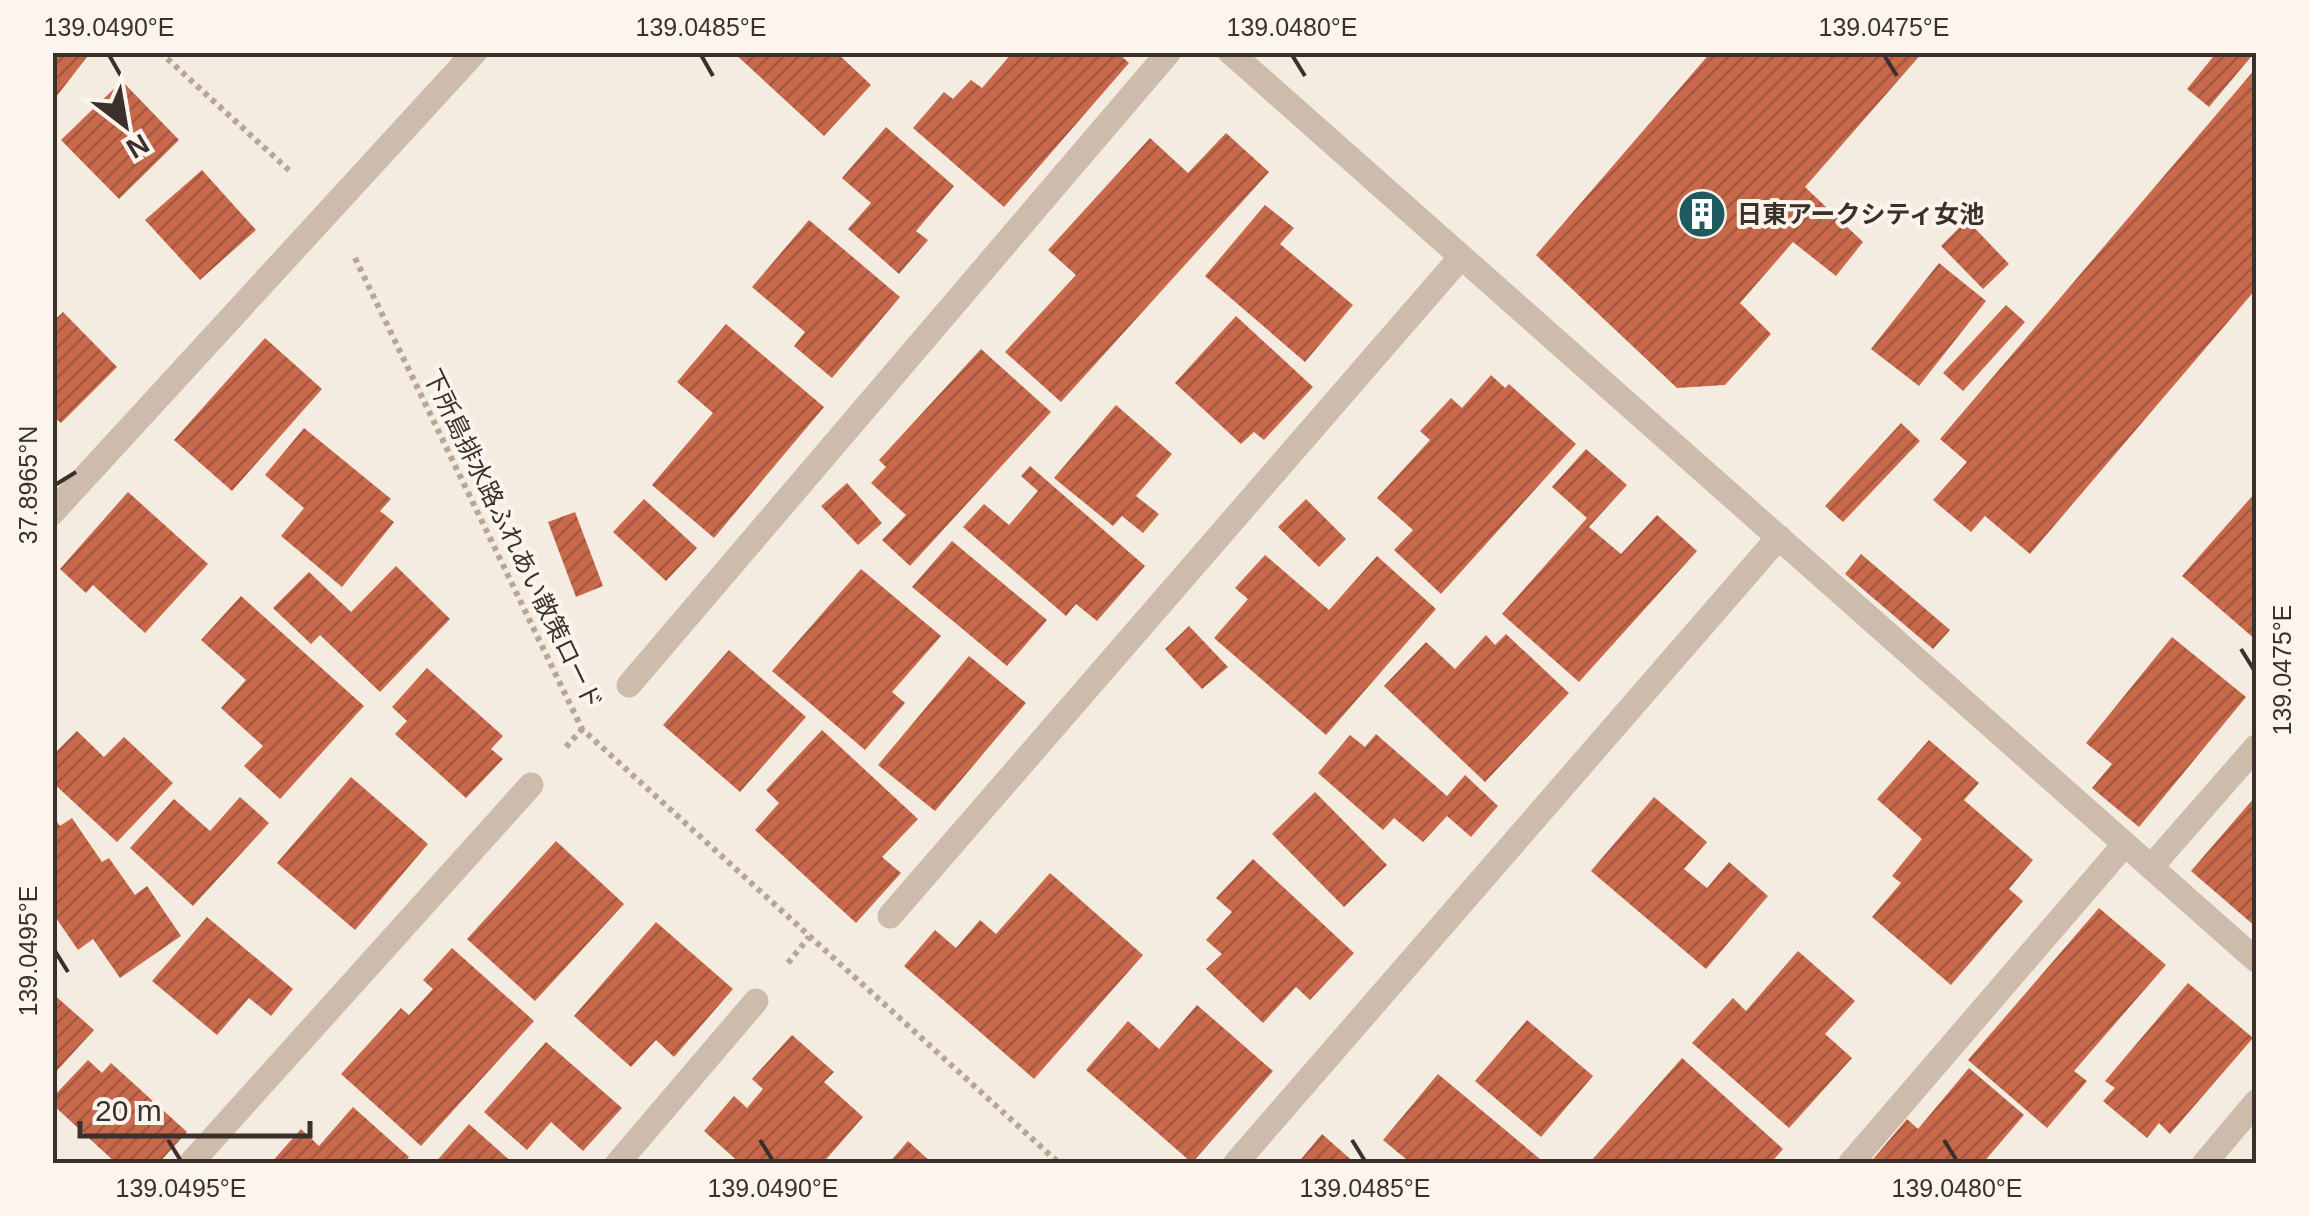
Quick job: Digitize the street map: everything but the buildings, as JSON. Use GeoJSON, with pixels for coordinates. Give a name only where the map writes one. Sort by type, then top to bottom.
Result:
{"type":"FeatureCollection","features":[{"type":"Feature","properties":{"kind":"street"},"geometry":{"type":"LineString","coordinates":[[52,512],[474,52]]}},
{"type":"Feature","properties":{"kind":"street"},"geometry":{"type":"LineString","coordinates":[[630,686],[1169,52]]}},
{"type":"Feature","properties":{"kind":"street"},"geometry":{"type":"LineString","coordinates":[[1230,52],[2256,960]]}},
{"type":"Feature","properties":{"kind":"street"},"geometry":{"type":"LineString","coordinates":[[890,916],[1462,257]]}},
{"type":"Feature","properties":{"kind":"street"},"geometry":{"type":"LineString","coordinates":[[1235,1164],[1779,537]]}},
{"type":"Feature","properties":{"kind":"street"},"geometry":{"type":"LineString","coordinates":[[2151,866],[2256,746]]}},
{"type":"Feature","properties":{"kind":"street"},"geometry":{"type":"LineString","coordinates":[[190,1164],[531,785]]}},
{"type":"Feature","properties":{"kind":"street"},"geometry":{"type":"LineString","coordinates":[[1850,1164],[2126,844]]}},
{"type":"Feature","properties":{"kind":"street"},"geometry":{"type":"LineString","coordinates":[[616,1164],[756,1001]]}},
{"type":"Feature","properties":{"kind":"street"},"geometry":{"type":"LineString","coordinates":[[2204,1164],[2256,1102]]}},
{"type":"Feature","properties":{"kind":"path","name":"下所島排水路ふれあい散策ロード"},"geometry":{"type":"LineString","coordinates":[[160,52],[331,209],[582,729],[1060,1164]]}},
{"type":"Feature","properties":{"kind":"path"},"geometry":{"type":"LineString","coordinates":[[531,785],[582,729],[630,686]]}},
{"type":"Feature","properties":{"kind":"place","name":"日東アークシティ女池"},"geometry":{"type":"Point","coordinates":[1702,214]}}]}
